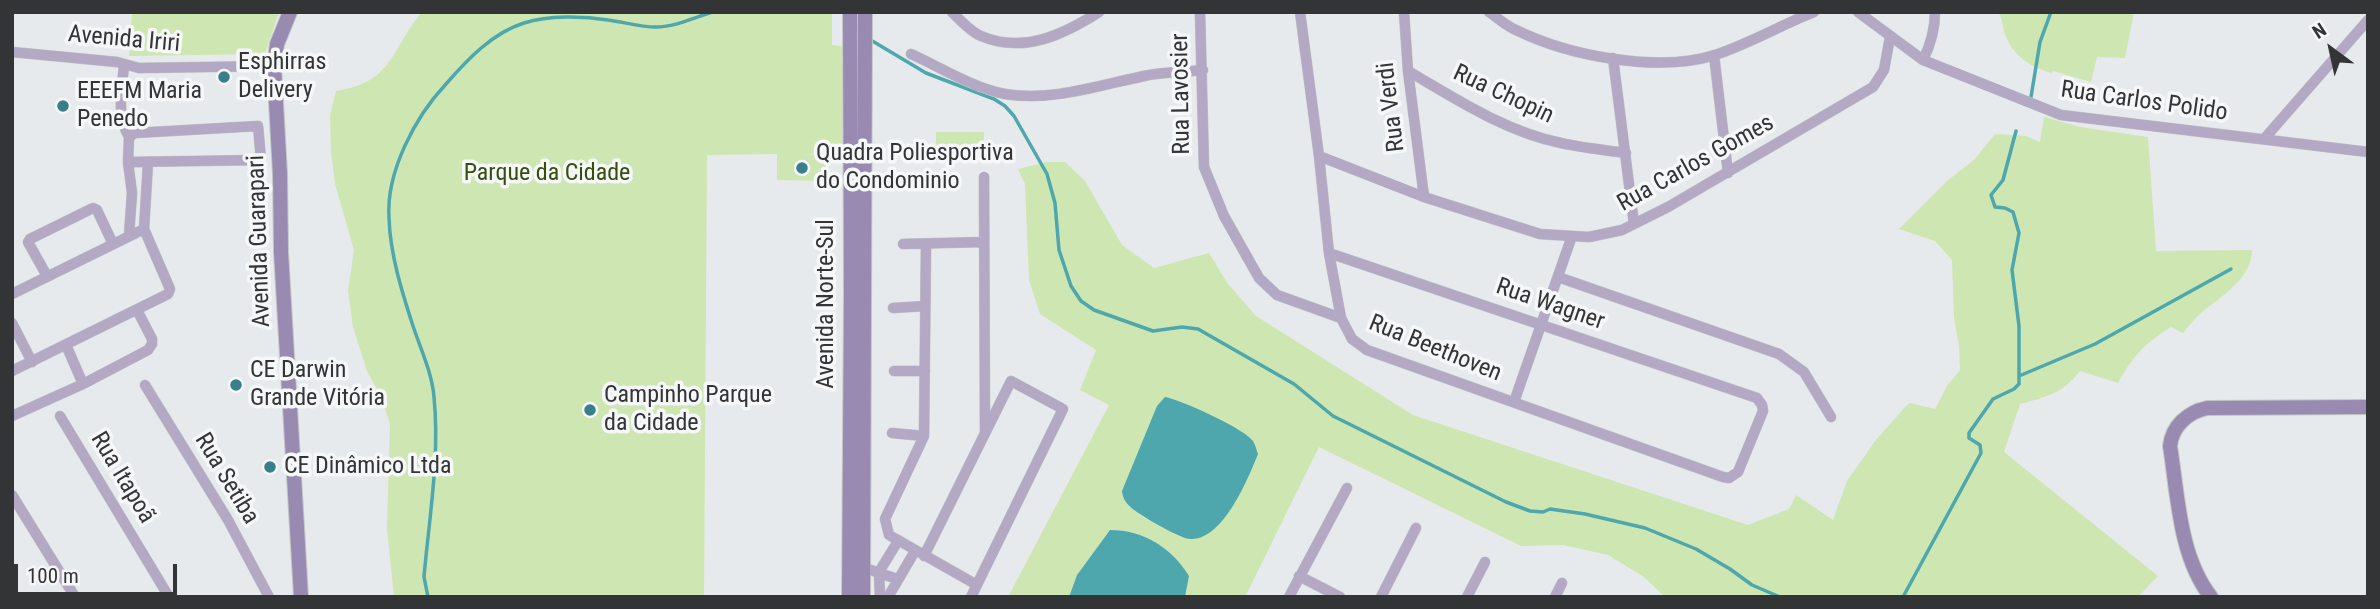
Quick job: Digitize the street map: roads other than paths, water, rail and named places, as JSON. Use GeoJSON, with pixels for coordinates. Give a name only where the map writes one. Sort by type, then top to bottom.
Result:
{"type":"FeatureCollection","features":[{"type":"Feature","properties":{"kind":"main road","name":"Avenida Guarapari"},"geometry":{"type":"LineString","coordinates":[[290,12],[282,27],[274,66],[281,252],[301,597]]}},
{"type":"Feature","properties":{"kind":"main road","name":"Avenida Norte-Sul"},"geometry":{"type":"LineString","coordinates":[[849,597],[850,12]]}},
{"type":"Feature","properties":{"kind":"main road","name":"Avenida Norte-Sul"},"geometry":{"type":"LineString","coordinates":[[863,597],[865,12]]}},
{"type":"Feature","properties":{"kind":"main road"},"geometry":{"type":"LineString","coordinates":[[2211,597],[2198,578],[2186,542],[2170,446],[2178,425],[2192,414],[2207,408],[2368,408]]}},
{"type":"Feature","properties":{"kind":"street"},"geometry":{"type":"LineString","coordinates":[[842,12],[851,44]]}},
{"type":"Feature","properties":{"kind":"street"},"geometry":{"type":"LineString","coordinates":[[952,12],[979,36],[1008,44],[1037,42],[1074,28],[1099,12]]}},
{"type":"Feature","properties":{"kind":"street","name":"Rua Lavosier"},"geometry":{"type":"LineString","coordinates":[[1200,12],[1204,167],[1214,193],[1259,278],[1277,295],[1342,318]]}},
{"type":"Feature","properties":{"kind":"street","name":"Rua Beethoven"},"geometry":{"type":"LineString","coordinates":[[1300,12],[1329,254],[1342,318],[1352,339],[1367,350],[1729,478],[1738,472],[1763,411],[1757,398]]}},
{"type":"Feature","properties":{"kind":"street","name":"Rua Verdi"},"geometry":{"type":"LineString","coordinates":[[1404,12],[1408,71],[1424,197]]}},
{"type":"Feature","properties":{"kind":"street"},"geometry":{"type":"LineString","coordinates":[[1489,12],[1515,30],[1562,48],[1613,58],[1669,63],[1714,55],[1814,12]]}},
{"type":"Feature","properties":{"kind":"street"},"geometry":{"type":"LineString","coordinates":[[1858,12],[1890,37]]}},
{"type":"Feature","properties":{"kind":"street"},"geometry":{"type":"LineString","coordinates":[[1923,60],[1935,30],[1935,12]]}},
{"type":"Feature","properties":{"kind":"street"},"geometry":{"type":"LineString","coordinates":[[2264,139],[2368,20]]}},
{"type":"Feature","properties":{"kind":"street","name":"Rua Carlos Gomes"},"geometry":{"type":"LineString","coordinates":[[1319,156],[1424,197],[1540,234],[1589,237],[1622,230],[1668,207],[1873,87],[1884,71],[1890,37]]}},
{"type":"Feature","properties":{"kind":"street","name":"Rua Carlos Polido"},"geometry":{"type":"LineString","coordinates":[[1890,37],[1923,60],[2062,115],[2368,152]]}},
{"type":"Feature","properties":{"kind":"street","name":"Avenida Iriri"},"geometry":{"type":"LineString","coordinates":[[12,52],[117,62],[139,68],[274,66]]}},
{"type":"Feature","properties":{"kind":"street"},"geometry":{"type":"LineString","coordinates":[[911,54],[1003,94],[1027,96],[1103,85],[1147,75],[1203,70]]}},
{"type":"Feature","properties":{"kind":"street"},"geometry":{"type":"LineString","coordinates":[[1714,55],[1728,173]]}},
{"type":"Feature","properties":{"kind":"street"},"geometry":{"type":"LineString","coordinates":[[1613,58],[1634,224]]}},
{"type":"Feature","properties":{"kind":"street"},"geometry":{"type":"LineString","coordinates":[[124,65],[120,112],[129,137],[128,162],[132,193],[129,235]]}},
{"type":"Feature","properties":{"kind":"street","name":"Rua Chopin"},"geometry":{"type":"LineString","coordinates":[[1408,71],[1463,104],[1507,125],[1560,143],[1626,153]]}},
{"type":"Feature","properties":{"kind":"street"},"geometry":{"type":"LineString","coordinates":[[129,137],[135,133],[278,125]]}},
{"type":"Feature","properties":{"kind":"street"},"geometry":{"type":"LineString","coordinates":[[258,126],[261,160]]}},
{"type":"Feature","properties":{"kind":"street"},"geometry":{"type":"LineString","coordinates":[[128,162],[279,159]]}},
{"type":"Feature","properties":{"kind":"street"},"geometry":{"type":"LineString","coordinates":[[12,372],[170,291],[144,229],[148,163]]}},
{"type":"Feature","properties":{"kind":"street"},"geometry":{"type":"LineString","coordinates":[[984,177],[985,435]]}},
{"type":"Feature","properties":{"kind":"street"},"geometry":{"type":"LineString","coordinates":[[47,276],[29,242],[30,239],[93,208],[97,210],[113,244]]}},
{"type":"Feature","properties":{"kind":"street"},"geometry":{"type":"LineString","coordinates":[[12,294],[144,229]]}},
{"type":"Feature","properties":{"kind":"street"},"geometry":{"type":"LineString","coordinates":[[1514,402],[1572,236]]}},
{"type":"Feature","properties":{"kind":"street"},"geometry":{"type":"LineString","coordinates":[[903,244],[984,242]]}},
{"type":"Feature","properties":{"kind":"street"},"geometry":{"type":"LineString","coordinates":[[926,244],[924,436],[885,519],[888,533],[898,541],[977,585]]}},
{"type":"Feature","properties":{"kind":"street","name":"Rua Wagner"},"geometry":{"type":"LineString","coordinates":[[1329,254],[1757,398]]}},
{"type":"Feature","properties":{"kind":"street"},"geometry":{"type":"LineString","coordinates":[[1558,277],[1779,354],[1804,372],[1831,417]]}},
{"type":"Feature","properties":{"kind":"street"},"geometry":{"type":"LineString","coordinates":[[893,308],[925,306]]}},
{"type":"Feature","properties":{"kind":"street"},"geometry":{"type":"LineString","coordinates":[[12,416],[83,384],[151,347],[152,339],[137,310]]}},
{"type":"Feature","properties":{"kind":"street"},"geometry":{"type":"LineString","coordinates":[[12,323],[32,362]]}},
{"type":"Feature","properties":{"kind":"street"},"geometry":{"type":"LineString","coordinates":[[66,345],[83,384]]}},
{"type":"Feature","properties":{"kind":"street"},"geometry":{"type":"LineString","coordinates":[[894,371],[925,371]]}},
{"type":"Feature","properties":{"kind":"street"},"geometry":{"type":"LineString","coordinates":[[888,597],[897,579],[920,554],[985,435],[1011,381],[1063,409],[971,597]]}},
{"type":"Feature","properties":{"kind":"street","name":"Rua Setiba"},"geometry":{"type":"LineString","coordinates":[[145,384],[228,520],[269,597]]}},
{"type":"Feature","properties":{"kind":"street"},"geometry":{"type":"LineString","coordinates":[[984,394],[1003,398]]}},
{"type":"Feature","properties":{"kind":"street","name":"Rua Itapoã"},"geometry":{"type":"LineString","coordinates":[[60,416],[169,597]]}},
{"type":"Feature","properties":{"kind":"street"},"geometry":{"type":"LineString","coordinates":[[892,433],[924,436]]}},
{"type":"Feature","properties":{"kind":"street"},"geometry":{"type":"LineString","coordinates":[[1289,597],[1347,488]]}},
{"type":"Feature","properties":{"kind":"street"},"geometry":{"type":"LineString","coordinates":[[12,495],[75,597]]}},
{"type":"Feature","properties":{"kind":"street"},"geometry":{"type":"LineString","coordinates":[[1381,597],[1416,528]]}},
{"type":"Feature","properties":{"kind":"street"},"geometry":{"type":"LineString","coordinates":[[880,597],[879,572],[898,541]]}},
{"type":"Feature","properties":{"kind":"street"},"geometry":{"type":"LineString","coordinates":[[1467,597],[1485,562]]}},
{"type":"Feature","properties":{"kind":"street"},"geometry":{"type":"LineString","coordinates":[[862,567],[897,579]]}},
{"type":"Feature","properties":{"kind":"street"},"geometry":{"type":"LineString","coordinates":[[1299,576],[1340,597]]}},
{"type":"Feature","properties":{"kind":"street"},"geometry":{"type":"LineString","coordinates":[[1555,597],[1562,583]]}},
{"type":"Feature","properties":{"kind":"water"},"geometry":{"type":"Polygon","coordinates":[[[1165,397],[1197,408],[1245,434],[1252,440],[1258,454],[1231,509],[1210,533],[1198,538],[1185,538],[1151,521],[1132,509],[1123,496],[1122,491],[1157,406],[1165,397]]]}},
{"type":"Feature","properties":{"kind":"water"},"geometry":{"type":"Polygon","coordinates":[[[1110,530],[1145,537],[1174,557],[1189,576],[1185,597],[1069,597],[1077,575],[1110,530]]]}},
{"type":"Feature","properties":{"kind":"waterway"},"geometry":{"type":"LineString","coordinates":[[428,597],[424,577],[435,465],[434,397],[429,370],[397,273],[389,218],[392,182],[405,146],[424,112],[454,75],[481,48],[512,28],[534,20],[566,17],[663,27],[712,12]]}},
{"type":"Feature","properties":{"kind":"waterway"},"geometry":{"type":"LineString","coordinates":[[2031,97],[2040,42],[2051,12]]}},
{"type":"Feature","properties":{"kind":"waterway"},"geometry":{"type":"LineString","coordinates":[[869,39],[926,73],[994,99],[1014,116],[1047,174],[1055,203],[1059,250],[1071,286],[1081,301],[1094,310],[1153,331],[1182,327],[1198,329],[1294,384],[1333,416],[1506,502],[1530,511],[1543,512],[1550,509],[1585,514],[1645,528],[1696,549],[1752,585],[1780,597]]}},
{"type":"Feature","properties":{"kind":"waterway"},"geometry":{"type":"LineString","coordinates":[[1903,597],[1981,453],[1980,445],[1969,438],[1969,433],[1993,399],[2019,384],[2019,326],[2012,270],[2019,233],[2013,212],[1995,207],[1991,195],[2003,180],[2016,131]]}},
{"type":"Feature","properties":{"kind":"waterway"},"geometry":{"type":"LineString","coordinates":[[2019,376],[2095,344],[2231,269]]}},
{"type":"Feature","properties":{"kind":"place","name":"Esphirras Delivery"},"geometry":{"type":"Point","coordinates":[224,77]}},
{"type":"Feature","properties":{"kind":"place","name":"EEEFM Maria Penedo"},"geometry":{"type":"Point","coordinates":[63,106]}},
{"type":"Feature","properties":{"kind":"place","name":"Quadra Poliesportiva do Condominio"},"geometry":{"type":"Point","coordinates":[802,168]}},
{"type":"Feature","properties":{"kind":"place","name":"CE Darwin Grande Vitória"},"geometry":{"type":"Point","coordinates":[236,385]}},
{"type":"Feature","properties":{"kind":"place","name":"Campinho Parque da Cidade"},"geometry":{"type":"Point","coordinates":[590,410]}},
{"type":"Feature","properties":{"kind":"place","name":"CE Dinâmico Ltda"},"geometry":{"type":"Point","coordinates":[270,467]}},
{"type":"Feature","properties":{"kind":"park label","name":"Parque da Cidade"},"geometry":{"type":"Point","coordinates":[547,174]}}]}
